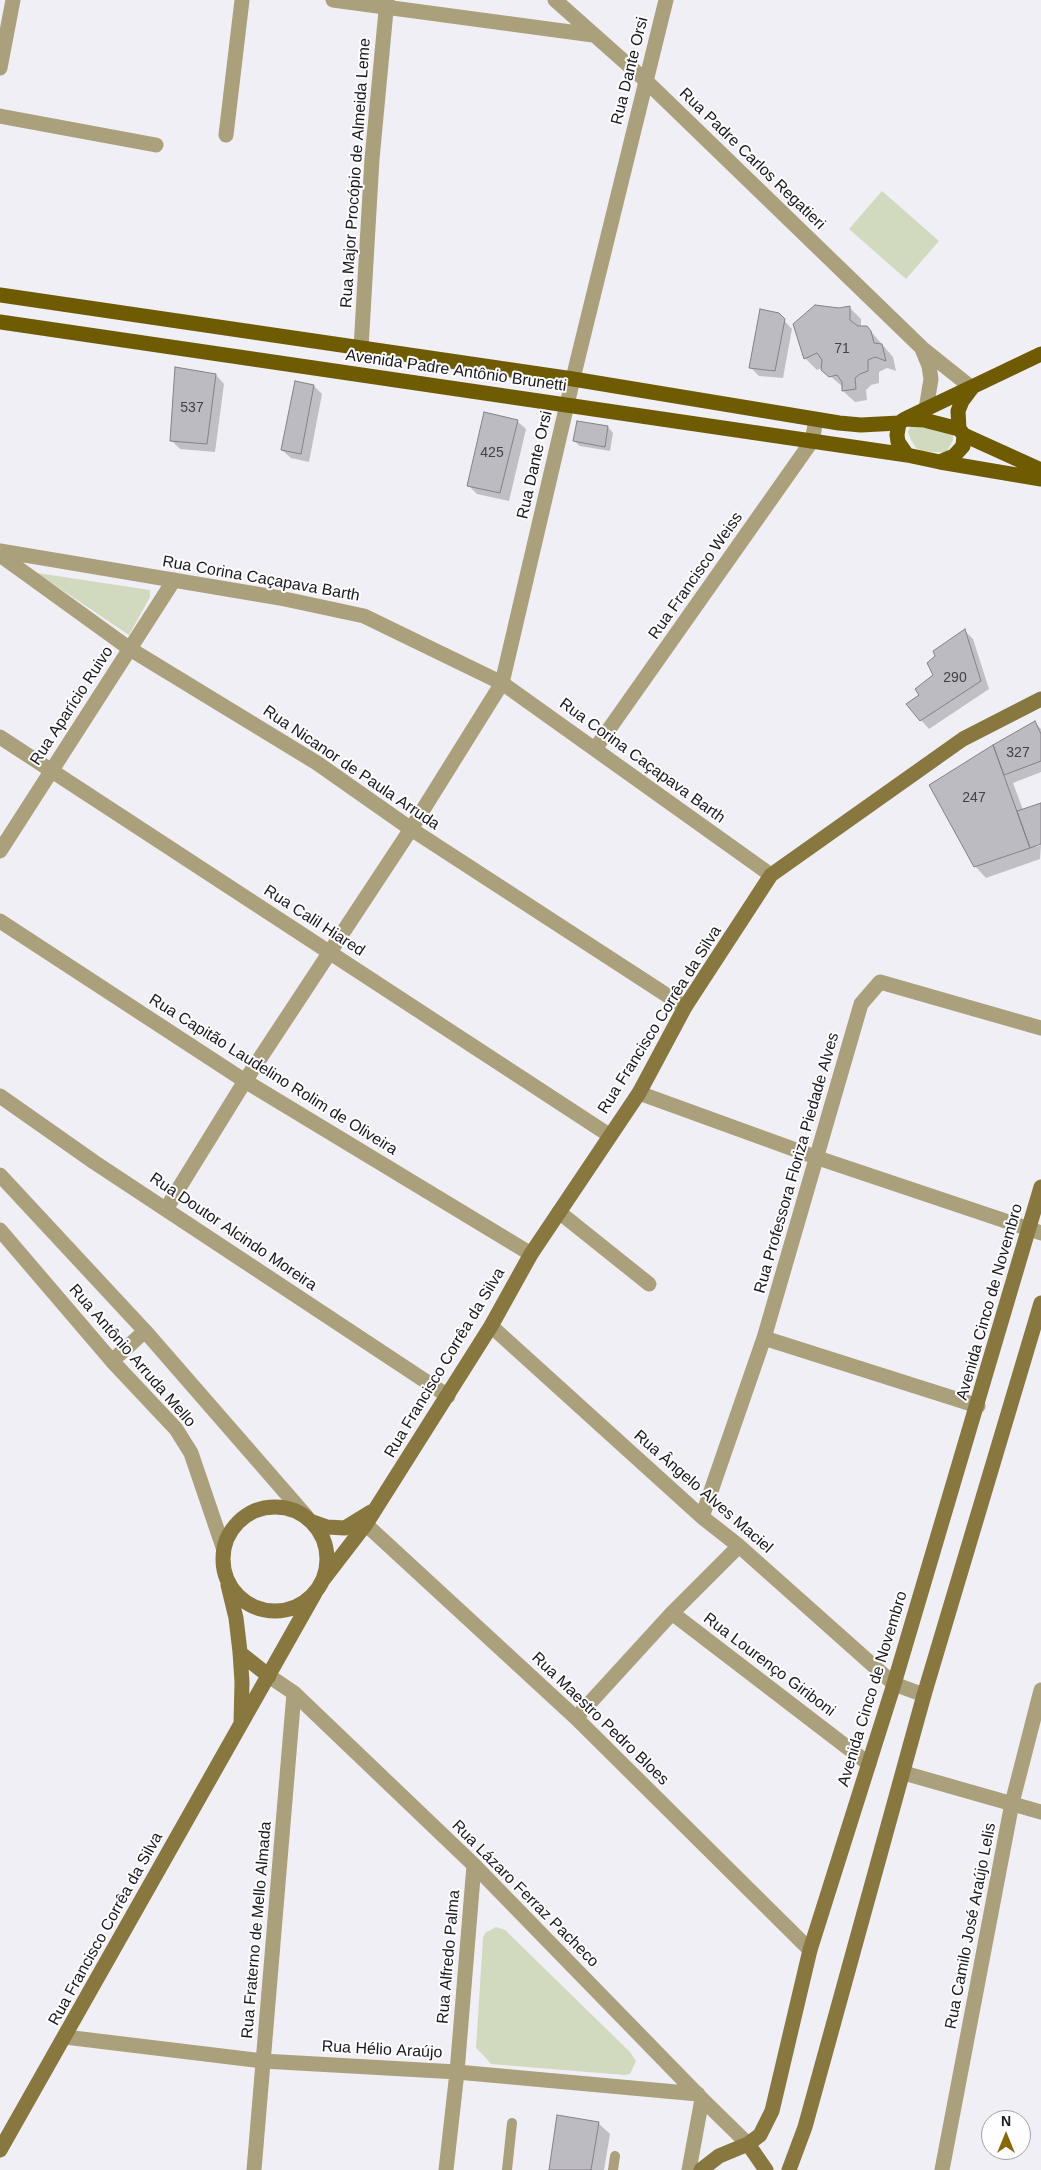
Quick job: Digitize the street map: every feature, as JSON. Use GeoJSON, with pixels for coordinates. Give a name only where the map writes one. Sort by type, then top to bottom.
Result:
{"type":"FeatureCollection","features":[{"type":"Feature","properties":{"kind":"main road","name":"Avenida Padre Antônio Brunetti"},"geometry":{"type":"LineString","coordinates":[[0,295],[573,379],[816,420],[861,425],[902,421]]}},
{"type":"Feature","properties":{"kind":"main road","name":"Avenida Padre Antônio Brunetti"},"geometry":{"type":"LineString","coordinates":[[0,322],[907,455],[1041,479]]}},
{"type":"Feature","properties":{"kind":"main road"},"geometry":{"type":"LineString","coordinates":[[907,455],[898,442],[896,435],[902,421],[1041,354]]}},
{"type":"Feature","properties":{"kind":"main road"},"geometry":{"type":"LineString","coordinates":[[940,462],[954,456],[963,446],[958,411],[962,401],[972,388]]}},
{"type":"Feature","properties":{"kind":"main road"},"geometry":{"type":"LineString","coordinates":[[902,421],[932,422],[962,432],[1041,470]]}},
{"type":"Feature","properties":{"kind":"main road","name":"Rua Francisco Corrêa da Silva"},"geometry":{"type":"LineString","coordinates":[[324,1580],[363,1521],[376,1508],[448,1396],[491,1326],[531,1254],[609,1135],[639,1093],[685,1008],[771,875],[963,739],[1041,699]]}},
{"type":"Feature","properties":{"kind":"main road","name":"Avenida Cinco de Novembro"},"geometry":{"type":"LineString","coordinates":[[701,2170],[719,2156],[748,2144],[760,2135],[772,2111],[810,1950],[894,1684],[978,1406],[1035,1231],[1041,1187]]}},
{"type":"Feature","properties":{"kind":"main road"},"geometry":{"type":"LineString","coordinates":[[789,2170],[805,2127],[924,1695],[1041,1303]]}},
{"type":"Feature","properties":{"kind":"main road"},"geometry":{"type":"LineString","coordinates":[[273,1506],[290,1508],[310,1519],[326,1544],[328,1562],[324,1580],[315,1593],[302,1604],[285,1610],[268,1611],[251,1606],[237,1596],[227,1581],[222,1565],[223,1547],[230,1531],[241,1518],[256,1510],[273,1506]]}},
{"type":"Feature","properties":{"kind":"main road","name":"Rua Francisco Corrêa da Silva"},"geometry":{"type":"LineString","coordinates":[[310,1519],[326,1527],[345,1528],[363,1521]]}},
{"type":"Feature","properties":{"kind":"main road","name":"Rua Francisco Corrêa da Silva"},"geometry":{"type":"LineString","coordinates":[[227,1581],[236,1618],[240,1653],[242,1682],[241,1724]]}},
{"type":"Feature","properties":{"kind":"main road","name":"Rua Francisco Corrêa da Silva"},"geometry":{"type":"LineString","coordinates":[[0,2150],[315,1593]]}},
{"type":"Feature","properties":{"kind":"main road"},"geometry":{"type":"LineString","coordinates":[[240,1653],[269,1676]]}},
{"type":"Feature","properties":{"kind":"main road"},"geometry":{"type":"LineString","coordinates":[[748,2144],[766,2170]]}},
{"type":"Feature","properties":{"kind":"street"},"geometry":{"type":"LineString","coordinates":[[0,68],[13,0]]}},
{"type":"Feature","properties":{"kind":"street"},"geometry":{"type":"LineString","coordinates":[[226,135],[242,0]]}},
{"type":"Feature","properties":{"kind":"street"},"geometry":{"type":"LineString","coordinates":[[333,0],[387,4],[593,35]]}},
{"type":"Feature","properties":{"kind":"street","name":"Rua Padre Carlos Regatieri"},"geometry":{"type":"LineString","coordinates":[[555,0],[646,80],[922,348],[972,388]]}},
{"type":"Feature","properties":{"kind":"street","name":"Rua Dante Orsi"},"geometry":{"type":"LineString","coordinates":[[166,1209],[245,1081],[411,829],[502,683],[573,379],[666,0]]}},
{"type":"Feature","properties":{"kind":"street","name":"Rua Major Procópio de Almeida Leme"},"geometry":{"type":"LineString","coordinates":[[361,348],[372,159],[387,4]]}},
{"type":"Feature","properties":{"kind":"street"},"geometry":{"type":"LineString","coordinates":[[0,116],[156,145]]}},
{"type":"Feature","properties":{"kind":"street"},"geometry":{"type":"LineString","coordinates":[[922,348],[929,366],[931,380],[926,409]]}},
{"type":"Feature","properties":{"kind":"street","name":"Rua Francisco Weiss"},"geometry":{"type":"LineString","coordinates":[[595,749],[812,441],[816,420]]}},
{"type":"Feature","properties":{"kind":"street","name":"Rua Corina Caçapava Barth"},"geometry":{"type":"LineString","coordinates":[[0,551],[280,598],[364,616],[502,683],[771,875]]}},
{"type":"Feature","properties":{"kind":"street","name":"Rua Nicanor de Paula Arruda"},"geometry":{"type":"LineString","coordinates":[[0,555],[130,648],[317,762],[411,829],[685,1008]]}},
{"type":"Feature","properties":{"kind":"street","name":"Rua Aparício Ruivo"},"geometry":{"type":"LineString","coordinates":[[0,851],[174,580]]}},
{"type":"Feature","properties":{"kind":"street","name":"Rua Calil Hiared"},"geometry":{"type":"LineString","coordinates":[[0,737],[609,1135]]}},
{"type":"Feature","properties":{"kind":"street","name":"Rua Capitão Laudelino Rolim de Oliveira"},"geometry":{"type":"LineString","coordinates":[[0,921],[245,1081],[531,1254]]}},
{"type":"Feature","properties":{"kind":"street","name":"Rua Professora Floriza Piedade Alves"},"geometry":{"type":"LineString","coordinates":[[702,1517],[764,1338],[818,1158],[861,1004],[880,982],[1041,1028]]}},
{"type":"Feature","properties":{"kind":"street"},"geometry":{"type":"LineString","coordinates":[[639,1093],[818,1158],[1035,1231]]}},
{"type":"Feature","properties":{"kind":"street","name":"Rua Doutor Alcindo Moreira"},"geometry":{"type":"LineString","coordinates":[[0,1096],[166,1209],[448,1396]]}},
{"type":"Feature","properties":{"kind":"street"},"geometry":{"type":"LineString","coordinates":[[0,1175],[145,1331],[310,1519]]}},
{"type":"Feature","properties":{"kind":"street"},"geometry":{"type":"LineString","coordinates":[[559,1212],[649,1284]]}},
{"type":"Feature","properties":{"kind":"street","name":"Rua Antônio Arruda Mello"},"geometry":{"type":"LineString","coordinates":[[0,1230],[112,1361],[176,1429],[191,1454],[223,1547]]}},
{"type":"Feature","properties":{"kind":"street","name":"Rua Ângelo Alves Maciel"},"geometry":{"type":"LineString","coordinates":[[491,1326],[702,1517],[739,1546],[894,1684]]}},
{"type":"Feature","properties":{"kind":"street"},"geometry":{"type":"LineString","coordinates":[[112,1361],[145,1331]]}},
{"type":"Feature","properties":{"kind":"street"},"geometry":{"type":"LineString","coordinates":[[764,1338],[978,1406]]}},
{"type":"Feature","properties":{"kind":"street","name":"Rua Maestro Pedro Bloes"},"geometry":{"type":"LineString","coordinates":[[363,1521],[576,1718],[810,1950]]}},
{"type":"Feature","properties":{"kind":"street"},"geometry":{"type":"LineString","coordinates":[[576,1718],[672,1613],[739,1546]]}},
{"type":"Feature","properties":{"kind":"street","name":"Rua Lourenço Giriboni"},"geometry":{"type":"LineString","coordinates":[[672,1613],[869,1764]]}},
{"type":"Feature","properties":{"kind":"street","name":"Rua Lázaro Ferraz Pacheco"},"geometry":{"type":"LineString","coordinates":[[269,1676],[294,1693],[474,1865],[748,2144]]}},
{"type":"Feature","properties":{"kind":"street"},"geometry":{"type":"LineString","coordinates":[[894,1684],[924,1695]]}},
{"type":"Feature","properties":{"kind":"street","name":"Rua Camilo José Araújo Lelis"},"geometry":{"type":"LineString","coordinates":[[942,2170],[1012,1803],[1041,1690]]}},
{"type":"Feature","properties":{"kind":"street","name":"Rua Fraterno de Mello Almada"},"geometry":{"type":"LineString","coordinates":[[254,2170],[294,1693]]}},
{"type":"Feature","properties":{"kind":"street"},"geometry":{"type":"LineString","coordinates":[[904,1773],[1041,1812]]}},
{"type":"Feature","properties":{"kind":"street","name":"Rua Alfredo Palma"},"geometry":{"type":"LineString","coordinates":[[446,2170],[457,2072],[474,1865]]}},
{"type":"Feature","properties":{"kind":"street","name":"Rua Hélio Araújo"},"geometry":{"type":"LineString","coordinates":[[65,2037],[263,2061],[457,2072],[700,2096]]}},
{"type":"Feature","properties":{"kind":"street"},"geometry":{"type":"LineString","coordinates":[[689,2170],[700,2096]]}},
{"type":"Feature","properties":{"kind":"street"},"geometry":{"type":"LineString","coordinates":[[798,2170],[805,2127]]}},
{"type":"Feature","properties":{"kind":"lane"},"geometry":{"type":"LineString","coordinates":[[508,2170],[512,2124]]}},
{"type":"Feature","properties":{"kind":"lane"},"geometry":{"type":"LineString","coordinates":[[612,2170],[615,2156]]}},
{"type":"Feature","properties":{"kind":"green space"},"geometry":{"type":"Polygon","coordinates":[[[882,191],[939,241],[906,279],[849,229],[882,191]]]}},
{"type":"Feature","properties":{"kind":"green space"},"geometry":{"type":"Polygon","coordinates":[[[910,427],[953,433],[953,440],[946,453],[922,451],[916,448],[911,440],[908,432],[910,427]]]}},
{"type":"Feature","properties":{"kind":"green space"},"geometry":{"type":"Polygon","coordinates":[[[37,573],[150,590],[150,597],[129,635],[37,573]]]}},
{"type":"Feature","properties":{"kind":"green space"},"geometry":{"type":"Polygon","coordinates":[[[496,1927],[505,1930],[630,2052],[636,2061],[630,2074],[491,2064],[476,2048],[483,1938],[485,1933],[496,1927]]]}},
{"type":"Feature","properties":{"kind":"building"},"geometry":{"type":"Polygon","coordinates":[[[815,305],[839,308],[850,306],[850,320],[858,326],[867,326],[871,331],[874,343],[882,344],[886,361],[875,357],[868,360],[868,371],[855,378],[856,389],[842,391],[842,382],[837,375],[829,377],[821,370],[822,360],[817,353],[804,359],[793,324],[815,305]]]}},
{"type":"Feature","properties":{"kind":"building"},"geometry":{"type":"Polygon","coordinates":[[[760,309],[779,313],[785,319],[775,371],[749,368],[760,309]]]}},
{"type":"Feature","properties":{"kind":"building"},"geometry":{"type":"Polygon","coordinates":[[[175,367],[216,374],[207,444],[170,441],[175,367]]]}},
{"type":"Feature","properties":{"kind":"building"},"geometry":{"type":"Polygon","coordinates":[[[295,381],[314,385],[301,454],[281,450],[295,381]]]}},
{"type":"Feature","properties":{"kind":"building"},"geometry":{"type":"Polygon","coordinates":[[[484,412],[518,420],[500,493],[467,486],[484,412]]]}},
{"type":"Feature","properties":{"kind":"building"},"geometry":{"type":"Polygon","coordinates":[[[577,421],[608,426],[605,447],[573,441],[577,421]]]}},
{"type":"Feature","properties":{"kind":"building"},"geometry":{"type":"Polygon","coordinates":[[[965,629],[981,681],[920,721],[906,704],[919,695],[915,689],[933,675],[927,663],[935,656],[933,651],[965,629]]]}},
{"type":"Feature","properties":{"kind":"building"},"geometry":{"type":"Polygon","coordinates":[[[1035,721],[1041,734],[1041,761],[1004,775],[993,745],[1035,721]]]}},
{"type":"Feature","properties":{"kind":"building"},"geometry":{"type":"Polygon","coordinates":[[[993,745],[1030,848],[974,867],[929,785],[993,745]]]}},
{"type":"Feature","properties":{"kind":"building"},"geometry":{"type":"Polygon","coordinates":[[[1041,803],[1041,844],[1030,848],[1017,811],[1041,803]]]}},
{"type":"Feature","properties":{"kind":"building"},"geometry":{"type":"Polygon","coordinates":[[[557,2115],[599,2122],[591,2170],[549,2170],[557,2115]]]}}]}
